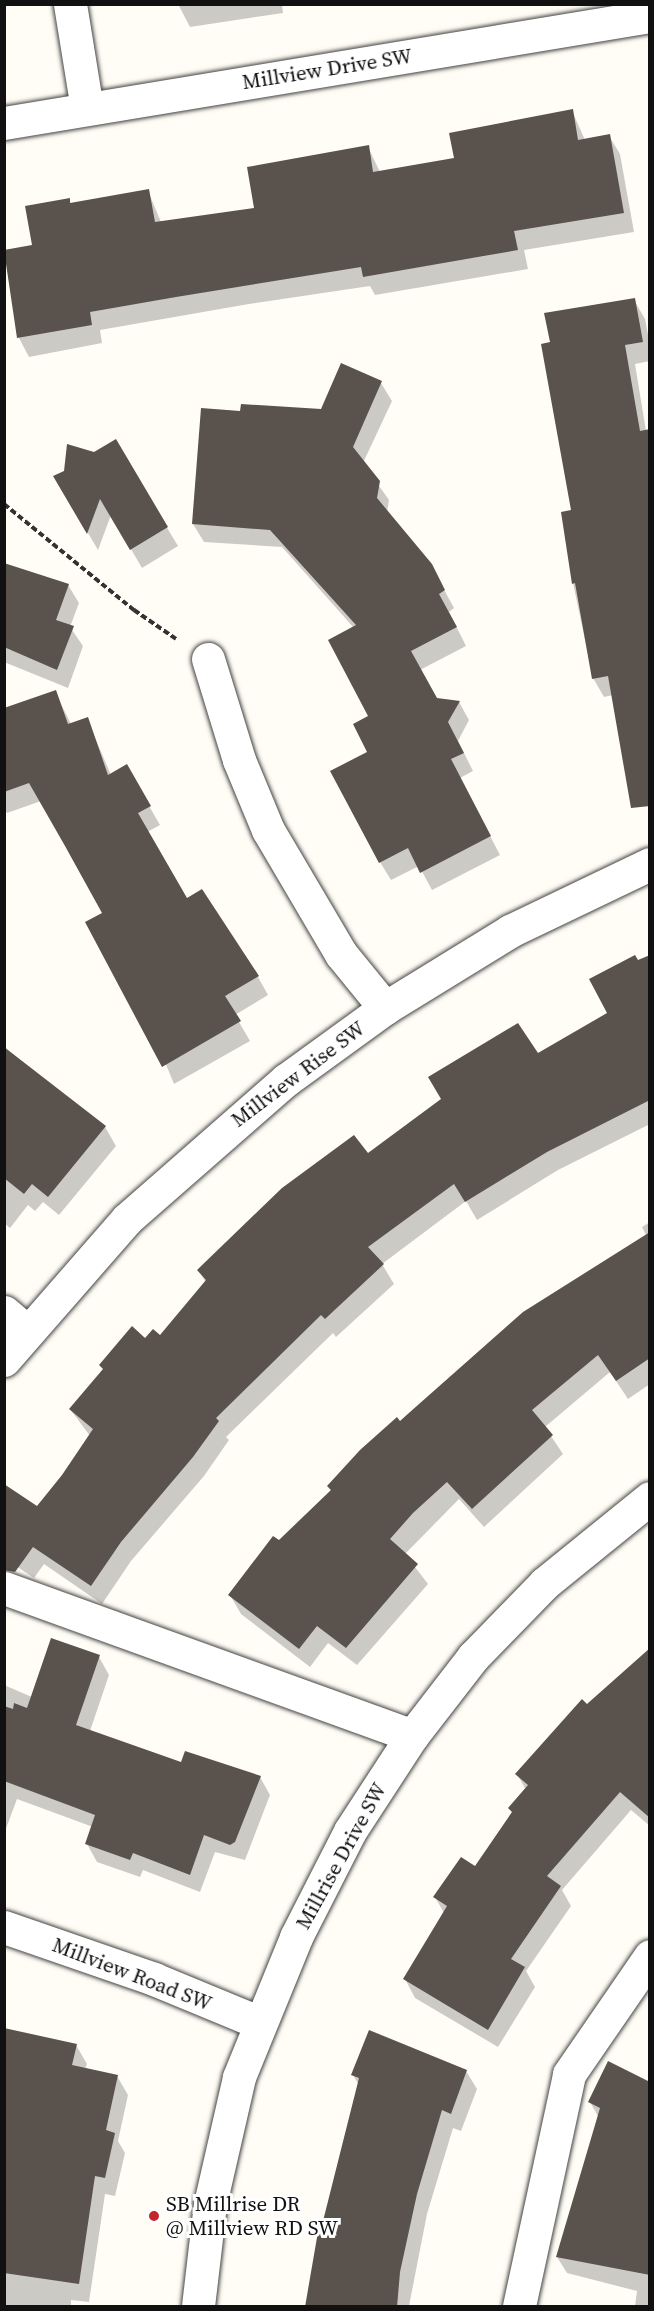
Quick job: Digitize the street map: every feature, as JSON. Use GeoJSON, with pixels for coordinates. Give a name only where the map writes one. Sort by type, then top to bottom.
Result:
{"type":"FeatureCollection","features":[{"type":"Feature","properties":{"kind":"street"},"geometry":{"type":"LineString","coordinates":[[70,4],[87,109]]}},
{"type":"Feature","properties":{"kind":"street","name":"Millview Drive SW"},"geometry":{"type":"LineString","coordinates":[[4,123],[650,16]]}},
{"type":"Feature","properties":{"kind":"street"},"geometry":{"type":"LineString","coordinates":[[208,659],[239,760],[268,830],[341,954],[385,1008]]}},
{"type":"Feature","properties":{"kind":"street","name":"Millview Rise SW"},"geometry":{"type":"LineString","coordinates":[[4,1360],[16,1322],[185,1165],[286,1080],[385,1008],[510,931],[650,864]]}},
{"type":"Feature","properties":{"kind":"street","name":"Millrise Drive SW"},"geometry":{"type":"LineString","coordinates":[[198,2307],[210,2204],[225,2129],[260,2023],[296,1937],[350,1831],[412,1736],[474,1657],[545,1583],[650,1498]]}},
{"type":"Feature","properties":{"kind":"street"},"geometry":{"type":"LineString","coordinates":[[4,1588],[412,1736]]}},
{"type":"Feature","properties":{"kind":"street","name":"Millview Road SW"},"geometry":{"type":"LineString","coordinates":[[4,1926],[153,1979],[260,2023]]}},
{"type":"Feature","properties":{"kind":"street"},"geometry":{"type":"LineString","coordinates":[[519,2307],[569,2074],[650,1956]]}},
{"type":"Feature","properties":{"kind":"path"},"geometry":{"type":"LineString","coordinates":[[4,504],[134,610],[208,659]]}},
{"type":"Feature","properties":{"kind":"building"},"geometry":{"type":"Polygon","coordinates":[[[573,109],[578,140],[610,134],[624,213],[514,231],[518,250],[363,277],[361,267],[90,312],[92,325],[17,338],[4,250],[32,245],[25,206],[70,198],[70,203],[149,189],[155,222],[254,208],[247,167],[369,145],[373,172],[454,158],[449,133],[573,109]]]}},
{"type":"Feature","properties":{"kind":"building"},"geometry":{"type":"Polygon","coordinates":[[[635,298],[643,342],[625,345],[640,431],[650,429],[650,806],[631,808],[608,676],[592,679],[575,583],[572,584],[561,512],[571,510],[541,344],[550,342],[544,313],[635,298]]]}},
{"type":"Feature","properties":{"kind":"building"},"geometry":{"type":"Polygon","coordinates":[[[341,363],[382,381],[353,447],[380,481],[377,498],[432,564],[445,590],[439,594],[457,627],[411,651],[437,698],[460,701],[448,722],[464,753],[451,759],[491,836],[420,873],[408,848],[379,863],[330,771],[367,752],[353,724],[368,716],[328,640],[356,625],[270,530],[192,524],[201,408],[240,411],[241,404],[321,409],[341,363]]]}},
{"type":"Feature","properties":{"kind":"building"},"geometry":{"type":"Polygon","coordinates":[[[116,439],[168,527],[130,550],[100,499],[87,534],[53,476],[64,471],[67,444],[94,452],[116,439]]]}},
{"type":"Feature","properties":{"kind":"building"},"geometry":{"type":"Polygon","coordinates":[[[4,563],[69,584],[56,620],[74,626],[57,670],[4,647],[4,563]]]}},
{"type":"Feature","properties":{"kind":"building"},"geometry":{"type":"Polygon","coordinates":[[[56,690],[68,724],[88,717],[108,775],[127,764],[151,806],[138,813],[187,898],[202,889],[259,976],[225,996],[241,1021],[162,1067],[85,922],[102,913],[29,783],[4,792],[4,708],[56,690]]]}},
{"type":"Feature","properties":{"kind":"building"},"geometry":{"type":"Polygon","coordinates":[[[635,955],[638,960],[650,955],[650,1100],[547,1152],[465,1202],[454,1184],[368,1247],[384,1264],[325,1319],[321,1315],[216,1418],[219,1421],[193,1457],[121,1542],[91,1586],[33,1547],[15,1572],[4,1570],[4,1484],[37,1506],[62,1475],[93,1429],[69,1409],[103,1369],[99,1365],[132,1326],[145,1338],[153,1329],[160,1335],[206,1280],[197,1270],[282,1188],[354,1135],[368,1153],[441,1099],[428,1077],[518,1023],[538,1053],[607,1013],[589,979],[635,955]]]}},
{"type":"Feature","properties":{"kind":"building"},"geometry":{"type":"Polygon","coordinates":[[[4,1047],[106,1126],[48,1197],[32,1184],[24,1194],[4,1178],[4,1047]]]}},
{"type":"Feature","properties":{"kind":"building"},"geometry":{"type":"Polygon","coordinates":[[[650,1232],[650,1358],[616,1381],[598,1355],[532,1410],[553,1435],[472,1509],[447,1482],[413,1513],[390,1539],[418,1564],[346,1648],[317,1626],[299,1649],[228,1595],[273,1536],[279,1540],[331,1490],[327,1486],[360,1450],[397,1417],[400,1421],[523,1312],[650,1232]]]}},
{"type":"Feature","properties":{"kind":"building"},"geometry":{"type":"Polygon","coordinates":[[[51,1638],[100,1655],[76,1725],[181,1762],[185,1751],[261,1776],[235,1842],[230,1845],[204,1835],[190,1875],[133,1853],[130,1860],[85,1844],[95,1815],[4,1781],[4,1706],[13,1709],[14,1703],[27,1708],[51,1638]]]}},
{"type":"Feature","properties":{"kind":"building"},"geometry":{"type":"Polygon","coordinates":[[[650,1648],[650,1818],[620,1792],[547,1876],[561,1886],[511,1959],[525,1967],[488,2030],[403,1979],[447,1906],[433,1897],[461,1857],[475,1866],[512,1812],[508,1808],[528,1785],[515,1774],[582,1699],[587,1704],[650,1648]]]}},
{"type":"Feature","properties":{"kind":"building"},"geometry":{"type":"Polygon","coordinates":[[[4,2028],[77,2044],[72,2065],[118,2075],[106,2130],[115,2133],[105,2178],[95,2176],[79,2284],[4,2273],[4,2028]]]}},
{"type":"Feature","properties":{"kind":"building"},"geometry":{"type":"Polygon","coordinates":[[[369,2030],[467,2070],[451,2114],[442,2110],[417,2194],[400,2272],[397,2307],[305,2307],[320,2220],[323,2221],[359,2078],[351,2075],[369,2030]]]}},
{"type":"Feature","properties":{"kind":"building"},"geometry":{"type":"Polygon","coordinates":[[[608,2061],[650,2082],[650,2275],[556,2257],[600,2108],[588,2102],[608,2061]]]}},
{"type":"Feature","properties":{"kind":"place","name":"SB Millrise DR @ Millview RD SW"},"geometry":{"type":"Point","coordinates":[154,2216]}}]}
